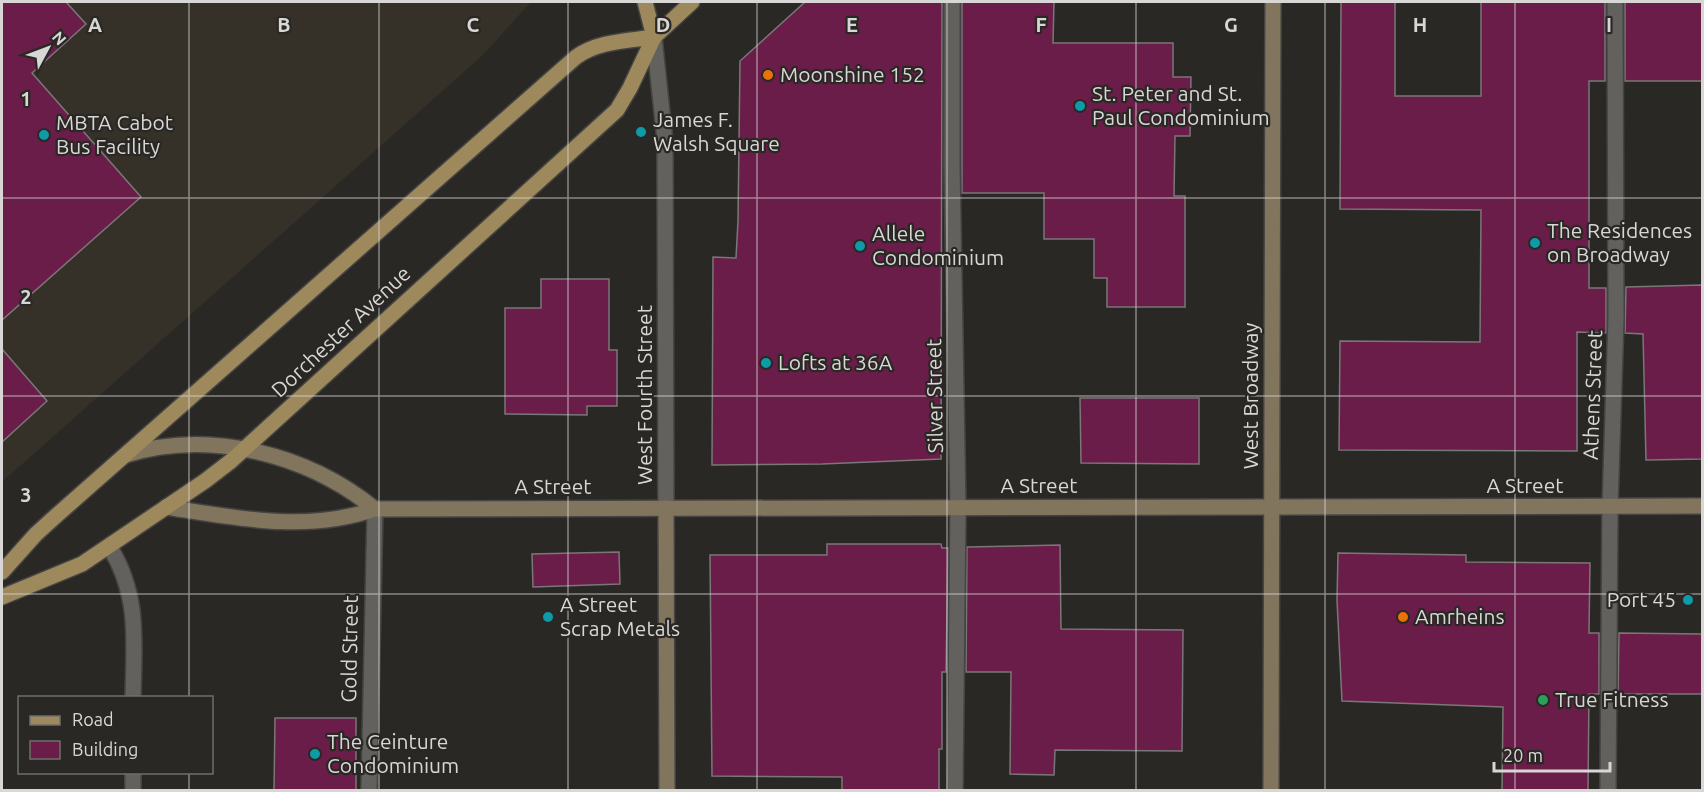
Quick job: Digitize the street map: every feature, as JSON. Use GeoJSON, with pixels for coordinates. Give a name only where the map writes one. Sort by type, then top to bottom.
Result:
{"type":"FeatureCollection","features":[{"type":"Feature","properties":{"kind":"main road","name":"West Fourth Street"},"geometry":{"type":"LineString","coordinates":[[645,2],[654,37]]}},
{"type":"Feature","properties":{"kind":"main road","name":"Dorchester Avenue"},"geometry":{"type":"LineString","coordinates":[[2,597],[70,570],[205,481],[245,449],[616,110],[630,88],[654,37],[692,2]]}},
{"type":"Feature","properties":{"kind":"main road","name":"West Broadway"},"geometry":{"type":"LineString","coordinates":[[1271,790],[1273,2]]}},
{"type":"Feature","properties":{"kind":"main road"},"geometry":{"type":"LineString","coordinates":[[2,572],[36,534],[576,57],[599,45],[654,37]]}},
{"type":"Feature","properties":{"kind":"main road"},"geometry":{"type":"LineString","coordinates":[[126,455],[151,448],[180,445],[245,449],[314,470],[344,485],[375,509]]}},
{"type":"Feature","properties":{"kind":"main road","name":"A Street"},"geometry":{"type":"LineString","coordinates":[[166,507],[260,522],[333,520],[375,509],[1702,506]]}},
{"type":"Feature","properties":{"kind":"main road","name":"West Fourth Street"},"geometry":{"type":"LineString","coordinates":[[666,508],[667,790]]}},
{"type":"Feature","properties":{"kind":"street","name":"Silver Street"},"geometry":{"type":"LineString","coordinates":[[952,2],[952,167],[958,507],[955,790]]}},
{"type":"Feature","properties":{"kind":"street","name":"Athens Street"},"geometry":{"type":"LineString","coordinates":[[1608,790],[1610,507],[1616,318],[1615,2]]}},
{"type":"Feature","properties":{"kind":"street","name":"West Fourth Street"},"geometry":{"type":"LineString","coordinates":[[654,37],[665,141],[666,508]]}},
{"type":"Feature","properties":{"kind":"street","name":"Gold Street"},"geometry":{"type":"LineString","coordinates":[[369,790],[375,509]]}},
{"type":"Feature","properties":{"kind":"street"},"geometry":{"type":"LineString","coordinates":[[109,546],[120,566],[131,595],[133,696]]}},
{"type":"Feature","properties":{"kind":"street"},"geometry":{"type":"LineString","coordinates":[[133,774],[133,790]]}},
{"type":"Feature","properties":{"kind":"shaded area"},"geometry":{"type":"Polygon","coordinates":[[[2,2],[531,2],[482,56],[2,482],[2,2]]]}},
{"type":"Feature","properties":{"kind":"building","name":"MBTA Cabot Bus Facility"},"geometry":{"type":"Polygon","coordinates":[[[2,2],[66,2],[86,24],[32,73],[141,197],[2,320],[2,2]]]}},
{"type":"Feature","properties":{"kind":"building","name":"Allele Condominium"},"geometry":{"type":"Polygon","coordinates":[[[805,2],[942,2],[941,459],[822,464],[712,465],[713,257],[736,258],[740,61],[805,2]]]}},
{"type":"Feature","properties":{"kind":"building","name":"St. Peter and St. Paul Condominium"},"geometry":{"type":"Polygon","coordinates":[[[962,2],[1054,2],[1053,43],[1173,43],[1173,77],[1191,77],[1190,136],[1175,136],[1174,196],[1185,196],[1185,307],[1107,307],[1107,278],[1094,278],[1094,239],[1044,239],[1044,193],[962,193],[962,2]]]}},
{"type":"Feature","properties":{"kind":"building","name":"The Residences on Broadway"},"geometry":{"type":"Polygon","coordinates":[[[1341,2],[1395,2],[1395,96],[1481,96],[1481,2],[1605,2],[1605,81],[1589,81],[1589,288],[1606,288],[1606,333],[1577,332],[1577,451],[1339,450],[1340,341],[1480,342],[1481,210],[1340,209],[1341,2]]]}},
{"type":"Feature","properties":{"kind":"building"},"geometry":{"type":"Polygon","coordinates":[[[1625,2],[1702,2],[1702,81],[1625,81],[1625,2]]]}},
{"type":"Feature","properties":{"kind":"building"},"geometry":{"type":"Polygon","coordinates":[[[541,279],[609,279],[609,350],[617,350],[617,406],[587,406],[587,415],[505,414],[505,308],[541,308],[541,279]]]}},
{"type":"Feature","properties":{"kind":"building"},"geometry":{"type":"Polygon","coordinates":[[[1702,285],[1702,459],[1646,460],[1643,334],[1625,333],[1626,287],[1702,285]]]}},
{"type":"Feature","properties":{"kind":"building"},"geometry":{"type":"Polygon","coordinates":[[[2,349],[47,401],[2,442],[2,349]]]}},
{"type":"Feature","properties":{"kind":"building"},"geometry":{"type":"Polygon","coordinates":[[[1080,398],[1199,398],[1199,464],[1081,463],[1080,398]]]}},
{"type":"Feature","properties":{"kind":"building"},"geometry":{"type":"Polygon","coordinates":[[[827,544],[941,544],[942,548],[948,548],[946,672],[942,672],[942,749],[939,749],[939,790],[842,790],[842,777],[712,776],[710,555],[827,555],[827,544]]]}},
{"type":"Feature","properties":{"kind":"building"},"geometry":{"type":"Polygon","coordinates":[[[1060,545],[1061,629],[1183,630],[1182,751],[1055,750],[1054,775],[1010,774],[1011,672],[966,672],[967,547],[1060,545]]]}},
{"type":"Feature","properties":{"kind":"building","name":"A Street Scrap Metals"},"geometry":{"type":"Polygon","coordinates":[[[619,552],[620,584],[533,587],[532,554],[619,552]]]}},
{"type":"Feature","properties":{"kind":"building"},"geometry":{"type":"Polygon","coordinates":[[[1338,553],[1466,555],[1466,562],[1590,563],[1589,633],[1599,633],[1599,694],[1589,694],[1588,790],[1502,790],[1503,707],[1342,701],[1337,600],[1338,553]]]}},
{"type":"Feature","properties":{"kind":"building","name":"Port 45"},"geometry":{"type":"Polygon","coordinates":[[[1619,633],[1702,634],[1702,694],[1618,694],[1619,633]]]}},
{"type":"Feature","properties":{"kind":"building","name":"The Ceinture Condominium"},"geometry":{"type":"Polygon","coordinates":[[[275,718],[356,718],[356,790],[274,790],[275,718]]]}},
{"type":"Feature","properties":{"kind":"place","name":"Moonshine 152"},"geometry":{"type":"Point","coordinates":[768,75]}},
{"type":"Feature","properties":{"kind":"place","name":"St. Peter and St. Paul Condominium"},"geometry":{"type":"Point","coordinates":[1080,106]}},
{"type":"Feature","properties":{"kind":"place","name":"James F. Walsh Square"},"geometry":{"type":"Point","coordinates":[641,132]}},
{"type":"Feature","properties":{"kind":"place","name":"MBTA Cabot Bus Facility"},"geometry":{"type":"Point","coordinates":[44,135]}},
{"type":"Feature","properties":{"kind":"place","name":"The Residences on Broadway"},"geometry":{"type":"Point","coordinates":[1535,243]}},
{"type":"Feature","properties":{"kind":"place","name":"Allele Condominium"},"geometry":{"type":"Point","coordinates":[860,246]}},
{"type":"Feature","properties":{"kind":"place","name":"Lofts at 36A"},"geometry":{"type":"Point","coordinates":[766,363]}},
{"type":"Feature","properties":{"kind":"place","name":"Port 45"},"geometry":{"type":"Point","coordinates":[1688,600]}},
{"type":"Feature","properties":{"kind":"place","name":"A Street Scrap Metals"},"geometry":{"type":"Point","coordinates":[548,617]}},
{"type":"Feature","properties":{"kind":"place","name":"Amrheins"},"geometry":{"type":"Point","coordinates":[1403,617]}},
{"type":"Feature","properties":{"kind":"place","name":"True Fitness"},"geometry":{"type":"Point","coordinates":[1543,700]}},
{"type":"Feature","properties":{"kind":"place","name":"The Ceinture Condominium"},"geometry":{"type":"Point","coordinates":[315,754]}}]}
